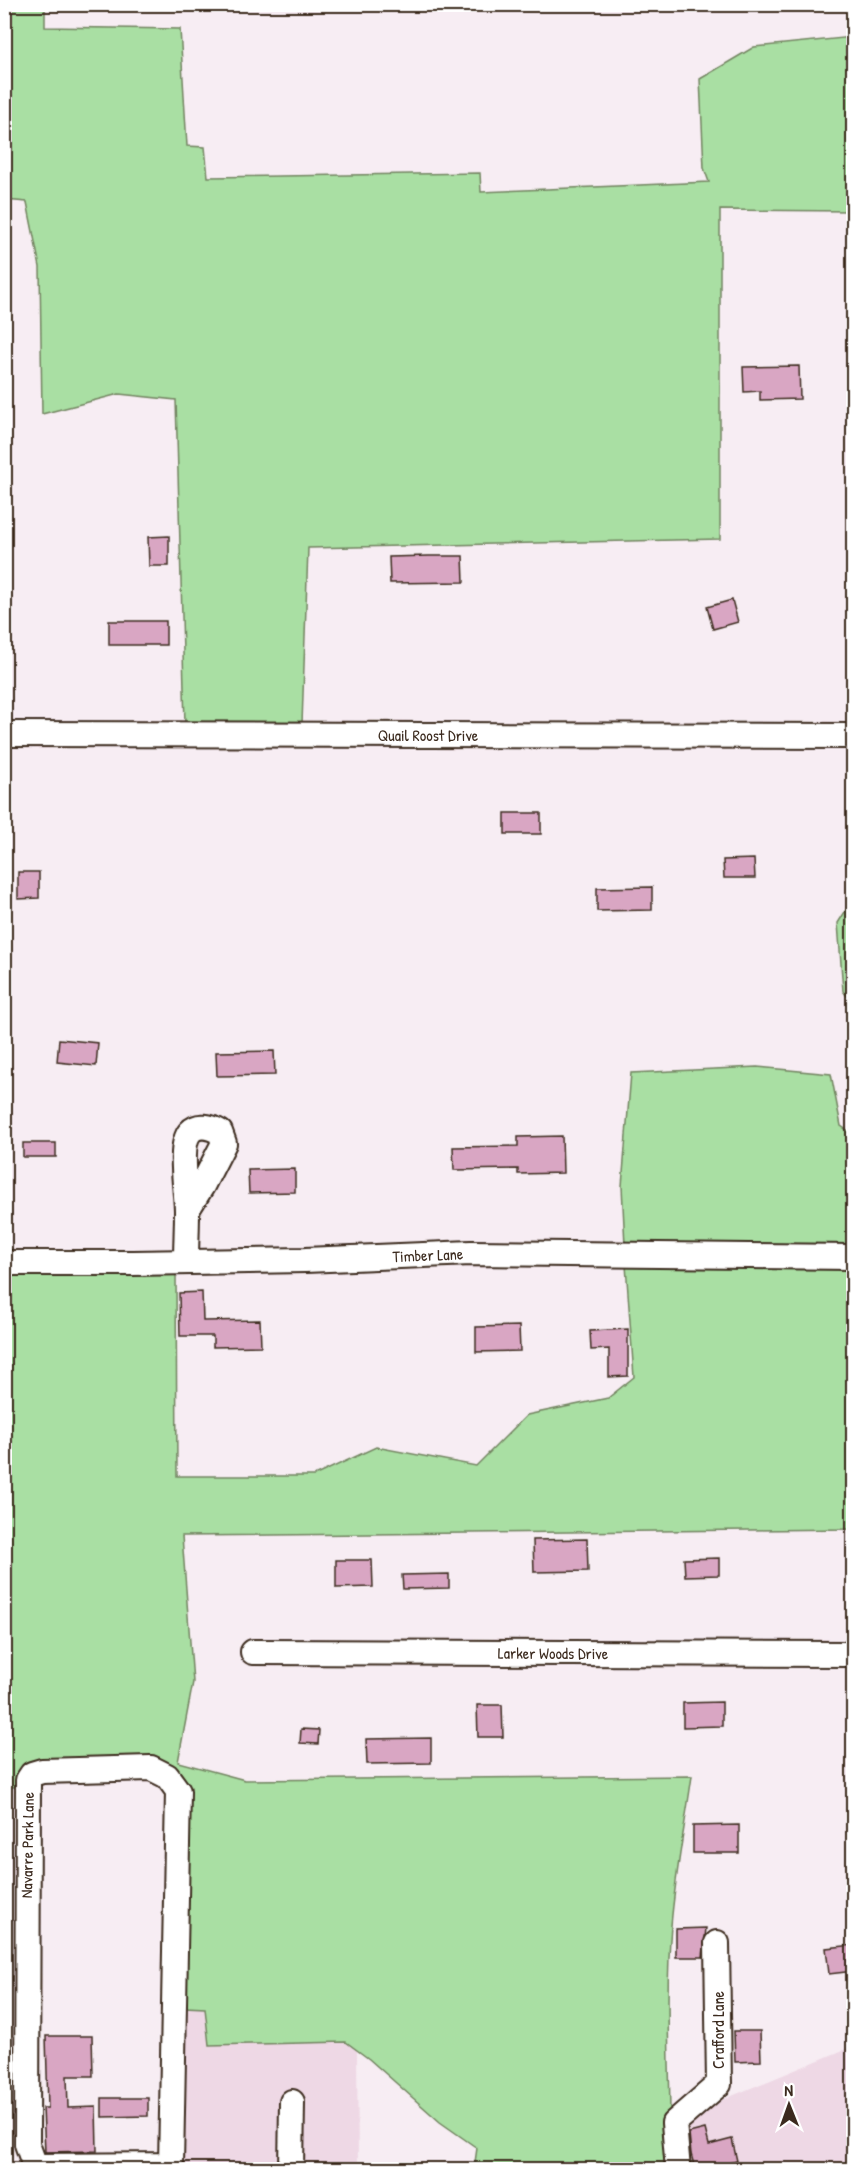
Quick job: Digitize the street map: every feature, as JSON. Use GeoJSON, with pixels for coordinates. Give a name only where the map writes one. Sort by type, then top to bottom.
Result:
{"type":"FeatureCollection","features":[{"type":"Feature","properties":{"kind":"street","name":"Quail Roost Drive"},"geometry":{"type":"LineString","coordinates":[[4,734],[854,736]]}},
{"type":"Feature","properties":{"kind":"street"},"geometry":{"type":"LineString","coordinates":[[186,1262],[187,1210]]}},
{"type":"Feature","properties":{"kind":"street","name":"Timber Lane"},"geometry":{"type":"LineString","coordinates":[[4,1263],[186,1262],[471,1253],[854,1257]]}},
{"type":"Feature","properties":{"kind":"street","name":"Larker Woods Drive"},"geometry":{"type":"LineString","coordinates":[[253,1652],[854,1654]]}},
{"type":"Feature","properties":{"kind":"street","name":"Navarre Park Lane"},"geometry":{"type":"LineString","coordinates":[[151,1768],[167,1776],[178,1791],[170,2167],[35,2166],[27,2144],[27,1792],[28,1780],[32,1774],[42,1771],[151,1768]]}},
{"type":"Feature","properties":{"kind":"street","name":"Crafford Lane"},"geometry":{"type":"LineString","coordinates":[[678,2169],[674,2123],[719,2084],[717,1943]]}},
{"type":"Feature","properties":{"kind":"street"},"geometry":{"type":"LineString","coordinates":[[291,2169],[292,2102]]}},
{"type":"Feature","properties":{"kind":"shaded area"},"geometry":{"type":"Polygon","coordinates":[[[185,2007],[205,2007],[210,2045],[346,2042],[357,2050],[358,2169],[183,2170],[185,2007]]]}},
{"type":"Feature","properties":{"kind":"shaded area"},"geometry":{"type":"Polygon","coordinates":[[[853,2046],[853,2168],[687,2169],[684,2128],[710,2105],[853,2046]]]}},
{"type":"Feature","properties":{"kind":"green space"},"geometry":{"type":"Polygon","coordinates":[[[4,5],[45,5],[45,27],[180,29],[187,146],[205,147],[208,177],[480,173],[481,192],[709,182],[704,168],[700,79],[754,47],[853,37],[853,211],[720,210],[720,539],[308,548],[302,724],[185,724],[176,400],[119,394],[42,414],[40,267],[27,202],[5,200],[4,5]]]}},
{"type":"Feature","properties":{"kind":"green space"},"geometry":{"type":"Polygon","coordinates":[[[853,899],[854,1001],[851,1001],[843,991],[838,923],[853,899]]]}},
{"type":"Feature","properties":{"kind":"green space"},"geometry":{"type":"Polygon","coordinates":[[[757,1067],[831,1074],[841,1126],[853,1134],[853,1247],[625,1245],[622,1186],[631,1073],[757,1067]]]}},
{"type":"Feature","properties":{"kind":"green space"},"geometry":{"type":"Polygon","coordinates":[[[626,1265],[853,1267],[853,1529],[182,1536],[193,1682],[178,1762],[245,1780],[692,1776],[675,1888],[669,1956],[670,2169],[474,2169],[477,2148],[440,2122],[369,2059],[346,2042],[209,2045],[205,2008],[185,2007],[187,1791],[154,1759],[19,1787],[5,1787],[5,1273],[176,1272],[177,1476],[314,1476],[376,1447],[476,1466],[527,1415],[608,1398],[634,1377],[626,1265]]]}},
{"type":"Feature","properties":{"kind":"building"},"geometry":{"type":"Polygon","coordinates":[[[799,366],[800,399],[760,400],[760,391],[744,392],[743,367],[799,366]]]}},
{"type":"Feature","properties":{"kind":"building"},"geometry":{"type":"Polygon","coordinates":[[[169,536],[169,566],[149,566],[148,537],[169,536]]]}},
{"type":"Feature","properties":{"kind":"building"},"geometry":{"type":"Polygon","coordinates":[[[463,556],[464,582],[390,583],[389,557],[463,556]]]}},
{"type":"Feature","properties":{"kind":"building"},"geometry":{"type":"Polygon","coordinates":[[[732,600],[738,622],[713,629],[707,607],[732,600]]]}},
{"type":"Feature","properties":{"kind":"building"},"geometry":{"type":"Polygon","coordinates":[[[109,621],[166,621],[166,645],[109,645],[109,621]]]}},
{"type":"Feature","properties":{"kind":"building"},"geometry":{"type":"Polygon","coordinates":[[[505,813],[541,813],[541,834],[505,834],[505,813]]]}},
{"type":"Feature","properties":{"kind":"building"},"geometry":{"type":"Polygon","coordinates":[[[754,859],[755,878],[724,878],[723,860],[754,859]]]}},
{"type":"Feature","properties":{"kind":"building"},"geometry":{"type":"Polygon","coordinates":[[[18,872],[39,872],[39,898],[18,899],[18,872]]]}},
{"type":"Feature","properties":{"kind":"building"},"geometry":{"type":"Polygon","coordinates":[[[652,887],[652,910],[597,911],[597,888],[652,887]]]}},
{"type":"Feature","properties":{"kind":"building"},"geometry":{"type":"Polygon","coordinates":[[[59,1039],[98,1043],[96,1066],[57,1062],[59,1039]]]}},
{"type":"Feature","properties":{"kind":"building"},"geometry":{"type":"Polygon","coordinates":[[[274,1051],[275,1075],[217,1076],[216,1052],[274,1051]]]}},
{"type":"Feature","properties":{"kind":"building"},"geometry":{"type":"Polygon","coordinates":[[[562,1136],[563,1173],[518,1174],[518,1169],[454,1170],[453,1147],[518,1146],[518,1137],[562,1136]]]}},
{"type":"Feature","properties":{"kind":"building"},"geometry":{"type":"Polygon","coordinates":[[[23,1143],[56,1143],[56,1157],[23,1157],[23,1143]]]}},
{"type":"Feature","properties":{"kind":"building"},"geometry":{"type":"Polygon","coordinates":[[[295,1169],[295,1192],[249,1193],[248,1170],[295,1169]]]}},
{"type":"Feature","properties":{"kind":"building"},"geometry":{"type":"Polygon","coordinates":[[[202,1292],[203,1321],[260,1320],[261,1346],[213,1347],[213,1336],[180,1336],[179,1293],[202,1292]]]}},
{"type":"Feature","properties":{"kind":"building"},"geometry":{"type":"Polygon","coordinates":[[[519,1326],[520,1351],[476,1352],[476,1327],[519,1326]]]}},
{"type":"Feature","properties":{"kind":"building"},"geometry":{"type":"Polygon","coordinates":[[[628,1329],[628,1376],[609,1377],[609,1349],[591,1350],[590,1331],[628,1329]]]}},
{"type":"Feature","properties":{"kind":"building"},"geometry":{"type":"Polygon","coordinates":[[[587,1539],[588,1571],[534,1572],[533,1540],[587,1539]]]}},
{"type":"Feature","properties":{"kind":"building"},"geometry":{"type":"Polygon","coordinates":[[[719,1558],[719,1575],[685,1576],[684,1559],[719,1558]]]}},
{"type":"Feature","properties":{"kind":"building"},"geometry":{"type":"Polygon","coordinates":[[[336,1560],[372,1560],[373,1587],[336,1588],[336,1560]]]}},
{"type":"Feature","properties":{"kind":"building"},"geometry":{"type":"Polygon","coordinates":[[[449,1574],[449,1588],[403,1589],[402,1575],[449,1574]]]}},
{"type":"Feature","properties":{"kind":"building"},"geometry":{"type":"Polygon","coordinates":[[[722,1702],[722,1726],[683,1727],[683,1703],[722,1702]]]}},
{"type":"Feature","properties":{"kind":"building"},"geometry":{"type":"Polygon","coordinates":[[[477,1705],[502,1705],[503,1737],[478,1737],[477,1705]]]}},
{"type":"Feature","properties":{"kind":"building"},"geometry":{"type":"Polygon","coordinates":[[[301,1729],[319,1730],[318,1744],[300,1743],[301,1729]]]}},
{"type":"Feature","properties":{"kind":"building"},"geometry":{"type":"Polygon","coordinates":[[[431,1738],[431,1763],[367,1764],[366,1739],[431,1738]]]}},
{"type":"Feature","properties":{"kind":"building"},"geometry":{"type":"Polygon","coordinates":[[[739,1825],[739,1853],[693,1853],[693,1826],[739,1825]]]}},
{"type":"Feature","properties":{"kind":"building"},"geometry":{"type":"Polygon","coordinates":[[[706,1928],[703,1957],[676,1957],[676,1929],[706,1928]]]}},
{"type":"Feature","properties":{"kind":"building"},"geometry":{"type":"Polygon","coordinates":[[[854,1945],[854,1971],[829,1974],[826,1948],[854,1945]]]}},
{"type":"Feature","properties":{"kind":"building"},"geometry":{"type":"Polygon","coordinates":[[[734,2031],[760,2031],[761,2061],[735,2062],[734,2031]]]}},
{"type":"Feature","properties":{"kind":"building"},"geometry":{"type":"Polygon","coordinates":[[[46,2036],[92,2036],[93,2076],[67,2076],[68,2108],[96,2107],[97,2151],[45,2152],[43,2108],[48,2108],[46,2036]]]}},
{"type":"Feature","properties":{"kind":"building"},"geometry":{"type":"Polygon","coordinates":[[[102,2098],[148,2098],[148,2116],[102,2117],[102,2098]]]}},
{"type":"Feature","properties":{"kind":"building"},"geometry":{"type":"Polygon","coordinates":[[[705,2129],[709,2145],[732,2139],[737,2161],[695,2169],[689,2133],[705,2129]]]}}]}
